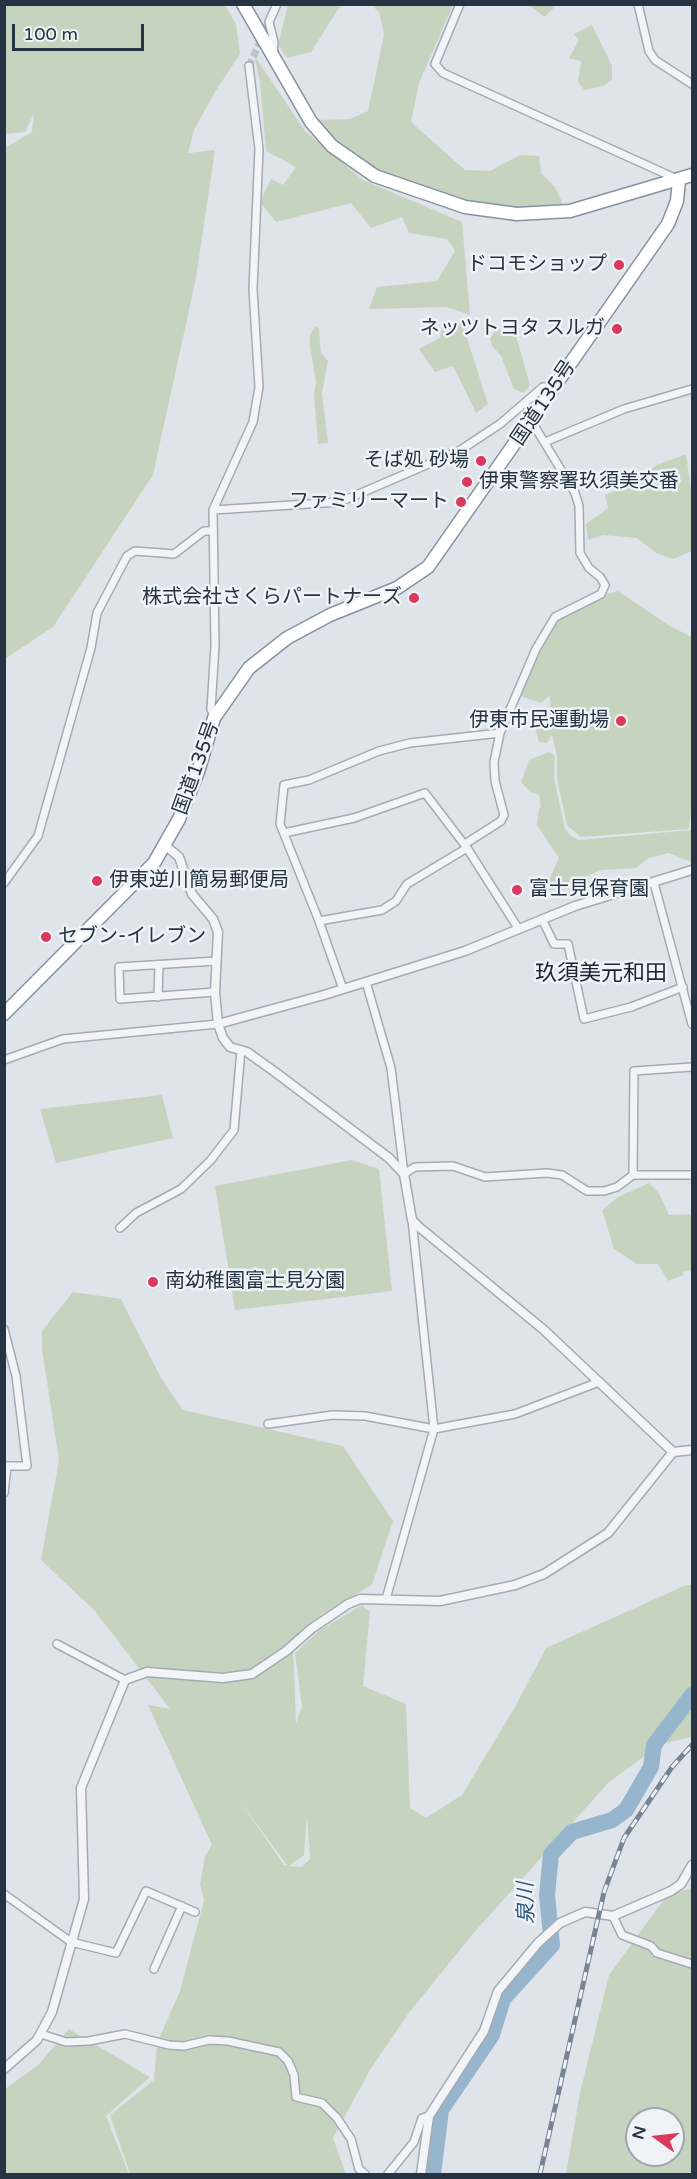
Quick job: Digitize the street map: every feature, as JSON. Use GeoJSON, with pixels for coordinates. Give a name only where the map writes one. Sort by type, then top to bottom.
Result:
{"type":"FeatureCollection","features":[{"type":"Feature","properties":{"kind":"highway"},"geometry":{"type":"LineString","coordinates":[[243,4],[311,122],[332,146],[375,176],[465,207],[517,214],[570,211],[693,175]]}},
{"type":"Feature","properties":{"kind":"highway","name":"国道135号"},"geometry":{"type":"LineString","coordinates":[[4,1014],[122,898],[154,863],[166,846],[198,772],[214,718],[249,669],[267,651],[330,615],[397,588],[428,567],[668,224],[677,201],[679,180]]}},
{"type":"Feature","properties":{"kind":"street"},"geometry":{"type":"LineString","coordinates":[[273,55],[274,42],[269,22],[277,4]]}},
{"type":"Feature","properties":{"kind":"street"},"geometry":{"type":"LineString","coordinates":[[460,4],[435,64],[443,73],[679,180]]}},
{"type":"Feature","properties":{"kind":"street"},"geometry":{"type":"LineString","coordinates":[[638,4],[649,51],[655,60],[693,84]]}},
{"type":"Feature","properties":{"kind":"street"},"geometry":{"type":"LineString","coordinates":[[214,718],[211,709],[215,636],[213,510],[253,422],[259,387],[253,289],[259,149],[249,66]]}},
{"type":"Feature","properties":{"kind":"street"},"geometry":{"type":"LineString","coordinates":[[213,510],[340,502],[459,451],[500,424],[543,387],[552,389]]}},
{"type":"Feature","properties":{"kind":"street"},"geometry":{"type":"LineString","coordinates":[[545,442],[624,409],[693,389]]}},
{"type":"Feature","properties":{"kind":"street"},"geometry":{"type":"LineString","coordinates":[[319,921],[382,910],[396,901],[407,884],[501,821],[504,815],[495,781],[496,741],[536,649],[555,617],[601,594],[604,585],[600,577],[589,568],[580,553],[579,506],[575,493],[545,442],[535,427],[530,424]]}},
{"type":"Feature","properties":{"kind":"street"},"geometry":{"type":"LineString","coordinates":[[4,883],[25,859],[41,829],[91,648],[97,614],[127,556],[135,551],[174,554],[204,531],[213,531]]}},
{"type":"Feature","properties":{"kind":"street"},"geometry":{"type":"LineString","coordinates":[[343,989],[319,921],[280,824],[284,785],[309,780],[379,751],[410,743],[500,733]]}},
{"type":"Feature","properties":{"kind":"street"},"geometry":{"type":"LineString","coordinates":[[284,833],[354,818],[425,793],[466,846],[518,928]]}},
{"type":"Feature","properties":{"kind":"street"},"geometry":{"type":"LineString","coordinates":[[166,846],[179,857],[192,894],[213,919],[218,932],[215,993],[218,1024],[223,1038],[230,1047],[241,1050],[275,1072],[389,1158],[404,1174]]}},
{"type":"Feature","properties":{"kind":"street"},"geometry":{"type":"LineString","coordinates":[[4,1060],[63,1040],[218,1024],[343,989],[465,951],[542,919],[693,870]]}},
{"type":"Feature","properties":{"kind":"street"},"geometry":{"type":"LineString","coordinates":[[654,883],[693,1024]]}},
{"type":"Feature","properties":{"kind":"street"},"geometry":{"type":"LineString","coordinates":[[542,919],[554,944],[568,944],[584,1019],[631,1007],[684,987]]}},
{"type":"Feature","properties":{"kind":"street"},"geometry":{"type":"LineString","coordinates":[[215,993],[120,999],[119,967],[216,961]]}},
{"type":"Feature","properties":{"kind":"street"},"geometry":{"type":"LineString","coordinates":[[158,997],[159,965]]}},
{"type":"Feature","properties":{"kind":"street"},"geometry":{"type":"LineString","coordinates":[[366,982],[391,1068],[412,1220],[434,1429],[386,1599]]}},
{"type":"Feature","properties":{"kind":"street"},"geometry":{"type":"LineString","coordinates":[[120,1228],[136,1213],[181,1189],[210,1161],[234,1130],[237,1122],[241,1050]]}},
{"type":"Feature","properties":{"kind":"street"},"geometry":{"type":"LineString","coordinates":[[633,1175],[634,1071],[693,1067]]}},
{"type":"Feature","properties":{"kind":"street"},"geometry":{"type":"LineString","coordinates":[[404,1174],[415,1167],[453,1166],[485,1177],[547,1173],[562,1175],[587,1191],[604,1191],[617,1187],[633,1175],[693,1175]]}},
{"type":"Feature","properties":{"kind":"street"},"geometry":{"type":"LineString","coordinates":[[412,1220],[544,1330],[673,1452]]}},
{"type":"Feature","properties":{"kind":"street"},"geometry":{"type":"LineString","coordinates":[[4,1329],[16,1376],[27,1466],[6,1466],[4,1492]]}},
{"type":"Feature","properties":{"kind":"street"},"geometry":{"type":"LineString","coordinates":[[268,1424],[333,1415],[365,1416],[434,1429],[515,1414],[599,1382]]}},
{"type":"Feature","properties":{"kind":"street"},"geometry":{"type":"LineString","coordinates":[[4,2069],[41,2034],[52,2012],[84,1899],[81,1788],[125,1680],[147,1672],[223,1678],[252,1674],[348,1604],[368,1598],[440,1601],[515,1584],[544,1574],[608,1533],[673,1452],[693,1450]]}},
{"type":"Feature","properties":{"kind":"street"},"geometry":{"type":"LineString","coordinates":[[57,1644],[125,1680]]}},
{"type":"Feature","properties":{"kind":"street"},"geometry":{"type":"LineString","coordinates":[[421,2175],[429,2116],[484,2031],[498,1992],[538,1943],[560,1923],[585,1912],[613,1916],[671,1891],[681,1884],[693,1865]]}},
{"type":"Feature","properties":{"kind":"street"},"geometry":{"type":"LineString","coordinates":[[4,1894],[71,1942],[116,1953],[146,1891],[195,1911]]}},
{"type":"Feature","properties":{"kind":"street"},"geometry":{"type":"LineString","coordinates":[[154,1969],[182,1906]]}},
{"type":"Feature","properties":{"kind":"street"},"geometry":{"type":"LineString","coordinates":[[613,1916],[622,1935],[651,1946],[657,1953],[693,1964]]}},
{"type":"Feature","properties":{"kind":"street"},"geometry":{"type":"LineString","coordinates":[[41,2034],[66,2042],[89,2042],[125,2034],[169,2045],[184,2046],[209,2040],[228,2040],[279,2052],[288,2061],[294,2075],[296,2097],[322,2103],[337,2118],[351,2139],[359,2169],[365,2175]]}},
{"type":"Feature","properties":{"kind":"street"},"geometry":{"type":"LineString","coordinates":[[388,2175],[414,2142],[422,2118],[429,2116]]}},
{"type":"Feature","properties":{"kind":"green space"},"geometry":{"type":"Polygon","coordinates":[[[5,4],[225,5],[236,24],[240,54],[194,130],[188,153],[215,150],[196,278],[153,475],[53,627],[5,659],[5,148],[32,132],[34,113],[25,132],[5,134],[5,4]]]}},
{"type":"Feature","properties":{"kind":"green space"},"geometry":{"type":"Polygon","coordinates":[[[530,4],[558,4],[544,17],[530,5],[530,4]]]}},
{"type":"Feature","properties":{"kind":"green space"},"geometry":{"type":"Polygon","coordinates":[[[288,5],[341,5],[311,52],[287,58],[278,45],[288,5]]]}},
{"type":"Feature","properties":{"kind":"green space"},"geometry":{"type":"Polygon","coordinates":[[[371,5],[453,5],[419,83],[411,122],[465,170],[490,171],[520,155],[539,156],[541,173],[555,187],[564,206],[515,210],[435,196],[386,179],[321,132],[317,120],[350,119],[368,111],[384,35],[379,12],[371,5]]]}},
{"type":"Feature","properties":{"kind":"green space"},"geometry":{"type":"Polygon","coordinates":[[[592,25],[612,66],[612,80],[603,86],[584,90],[578,82],[581,61],[569,58],[579,40],[574,34],[592,25]]]}},
{"type":"Feature","properties":{"kind":"green space"},"geometry":{"type":"Polygon","coordinates":[[[254,55],[305,131],[363,180],[462,222],[470,315],[446,307],[369,309],[377,287],[437,281],[455,251],[447,239],[409,233],[402,217],[371,228],[351,203],[276,222],[260,202],[271,179],[283,185],[296,167],[266,151],[260,82],[254,55]]]}},
{"type":"Feature","properties":{"kind":"green space"},"geometry":{"type":"Polygon","coordinates":[[[462,322],[488,404],[476,413],[453,366],[435,372],[419,349],[440,338],[442,325],[462,322]]]}},
{"type":"Feature","properties":{"kind":"green space"},"geometry":{"type":"Polygon","coordinates":[[[315,326],[319,329],[321,353],[328,361],[322,393],[328,443],[318,444],[314,395],[316,382],[310,346],[310,335],[315,326]]]}},
{"type":"Feature","properties":{"kind":"green space"},"geometry":{"type":"Polygon","coordinates":[[[496,329],[514,329],[530,385],[524,393],[514,389],[501,356],[493,347],[490,339],[496,329]]]}},
{"type":"Feature","properties":{"kind":"green space"},"geometry":{"type":"Polygon","coordinates":[[[686,454],[692,498],[692,551],[673,559],[656,553],[637,538],[603,535],[588,540],[586,524],[608,508],[605,495],[624,487],[657,465],[686,454]]]}},
{"type":"Feature","properties":{"kind":"green space","name":"伊東市民運動場"},"geometry":{"type":"Polygon","coordinates":[[[618,591],[668,625],[692,637],[692,801],[689,829],[581,837],[567,825],[557,779],[557,755],[552,735],[547,743],[539,742],[536,731],[536,726],[550,719],[550,695],[541,703],[515,694],[543,635],[577,604],[618,591]]]}},
{"type":"Feature","properties":{"kind":"green space"},"geometry":{"type":"Polygon","coordinates":[[[549,752],[555,756],[554,778],[565,829],[571,836],[579,840],[692,830],[692,862],[668,853],[649,858],[636,868],[602,870],[586,876],[593,889],[544,890],[559,858],[537,825],[541,807],[539,795],[530,792],[521,782],[529,760],[549,752]]]}},
{"type":"Feature","properties":{"kind":"green space"},"geometry":{"type":"Polygon","coordinates":[[[162,1095],[173,1138],[56,1163],[40,1109],[162,1095]]]}},
{"type":"Feature","properties":{"kind":"green space"},"geometry":{"type":"Polygon","coordinates":[[[352,1160],[379,1169],[392,1291],[235,1310],[215,1186],[352,1160]]]}},
{"type":"Feature","properties":{"kind":"green space"},"geometry":{"type":"Polygon","coordinates":[[[649,1183],[659,1193],[669,1215],[692,1214],[692,1270],[683,1272],[683,1275],[668,1281],[658,1264],[637,1264],[614,1249],[602,1210],[618,1197],[649,1183]]]}},
{"type":"Feature","properties":{"kind":"green space"},"geometry":{"type":"Polygon","coordinates":[[[73,1292],[121,1299],[161,1378],[183,1410],[343,1446],[393,1521],[372,1585],[320,1615],[293,1645],[296,1723],[302,1707],[295,1653],[320,1630],[362,1605],[370,1612],[363,1686],[406,1704],[410,1808],[426,1818],[462,1795],[515,1707],[546,1648],[686,1585],[692,1585],[692,1737],[661,1744],[609,1782],[471,1936],[408,2014],[370,2070],[333,2138],[346,2174],[130,2174],[110,2115],[154,2080],[157,2043],[180,1991],[204,1900],[200,1885],[205,1856],[212,1845],[148,1705],[170,1709],[95,1611],[41,1560],[59,1460],[42,1349],[42,1331],[73,1292]],[[239,1800],[284,1865],[287,1865],[239,1800]],[[307,1814],[304,1855],[289,1866],[302,1867],[310,1859],[307,1814]]]}},
{"type":"Feature","properties":{"kind":"green space"},"geometry":{"type":"Polygon","coordinates":[[[692,1888],[692,2174],[566,2174],[580,2093],[609,1975],[667,1895],[692,1888]]]}},
{"type":"Feature","properties":{"kind":"green space"},"geometry":{"type":"Polygon","coordinates":[[[69,2029],[150,2077],[106,2116],[129,2174],[5,2174],[5,2089],[38,2065],[69,2029]]]}},
{"type":"Feature","properties":{"kind":"waterway","name":"泉川"},"geometry":{"type":"LineString","coordinates":[[433,2174],[441,2110],[492,2035],[503,1999],[552,1945],[547,1895],[551,1854],[572,1832],[612,1820],[626,1810],[651,1767],[654,1745],[692,1695]]}},
{"type":"Feature","properties":{"kind":"tunnel"},"geometry":{"type":"LineString","coordinates":[[249,66],[269,22]]}},
{"type":"Feature","properties":{"kind":"railway"},"geometry":{"type":"LineString","coordinates":[[540,2174],[604,1892],[624,1838],[672,1767],[692,1745]]}},
{"type":"Feature","properties":{"kind":"place","name":"ドコモショップ"},"geometry":{"type":"Point","coordinates":[619,265]}},
{"type":"Feature","properties":{"kind":"place","name":"ネッツトヨタ スルガ"},"geometry":{"type":"Point","coordinates":[617,329]}},
{"type":"Feature","properties":{"kind":"place","name":"そば処 砂場"},"geometry":{"type":"Point","coordinates":[481,461]}},
{"type":"Feature","properties":{"kind":"place","name":"伊東警察署玖須美交番"},"geometry":{"type":"Point","coordinates":[467,482]}},
{"type":"Feature","properties":{"kind":"place","name":"ファミリーマート"},"geometry":{"type":"Point","coordinates":[461,502]}},
{"type":"Feature","properties":{"kind":"place","name":"株式会社さくらパートナーズ"},"geometry":{"type":"Point","coordinates":[414,598]}},
{"type":"Feature","properties":{"kind":"place","name":"伊東市民運動場"},"geometry":{"type":"Point","coordinates":[621,721]}},
{"type":"Feature","properties":{"kind":"place","name":"伊東逆川簡易郵便局"},"geometry":{"type":"Point","coordinates":[97,881]}},
{"type":"Feature","properties":{"kind":"place","name":"富士見保育園"},"geometry":{"type":"Point","coordinates":[517,890]}},
{"type":"Feature","properties":{"kind":"place","name":"セブン-イレブン"},"geometry":{"type":"Point","coordinates":[46,937]}},
{"type":"Feature","properties":{"kind":"place","name":"南幼稚園富士見分園"},"geometry":{"type":"Point","coordinates":[153,1282]}},
{"type":"Feature","properties":{"kind":"district","name":"玖須美元和田"},"geometry":{"type":"Point","coordinates":[601,974]}}]}
